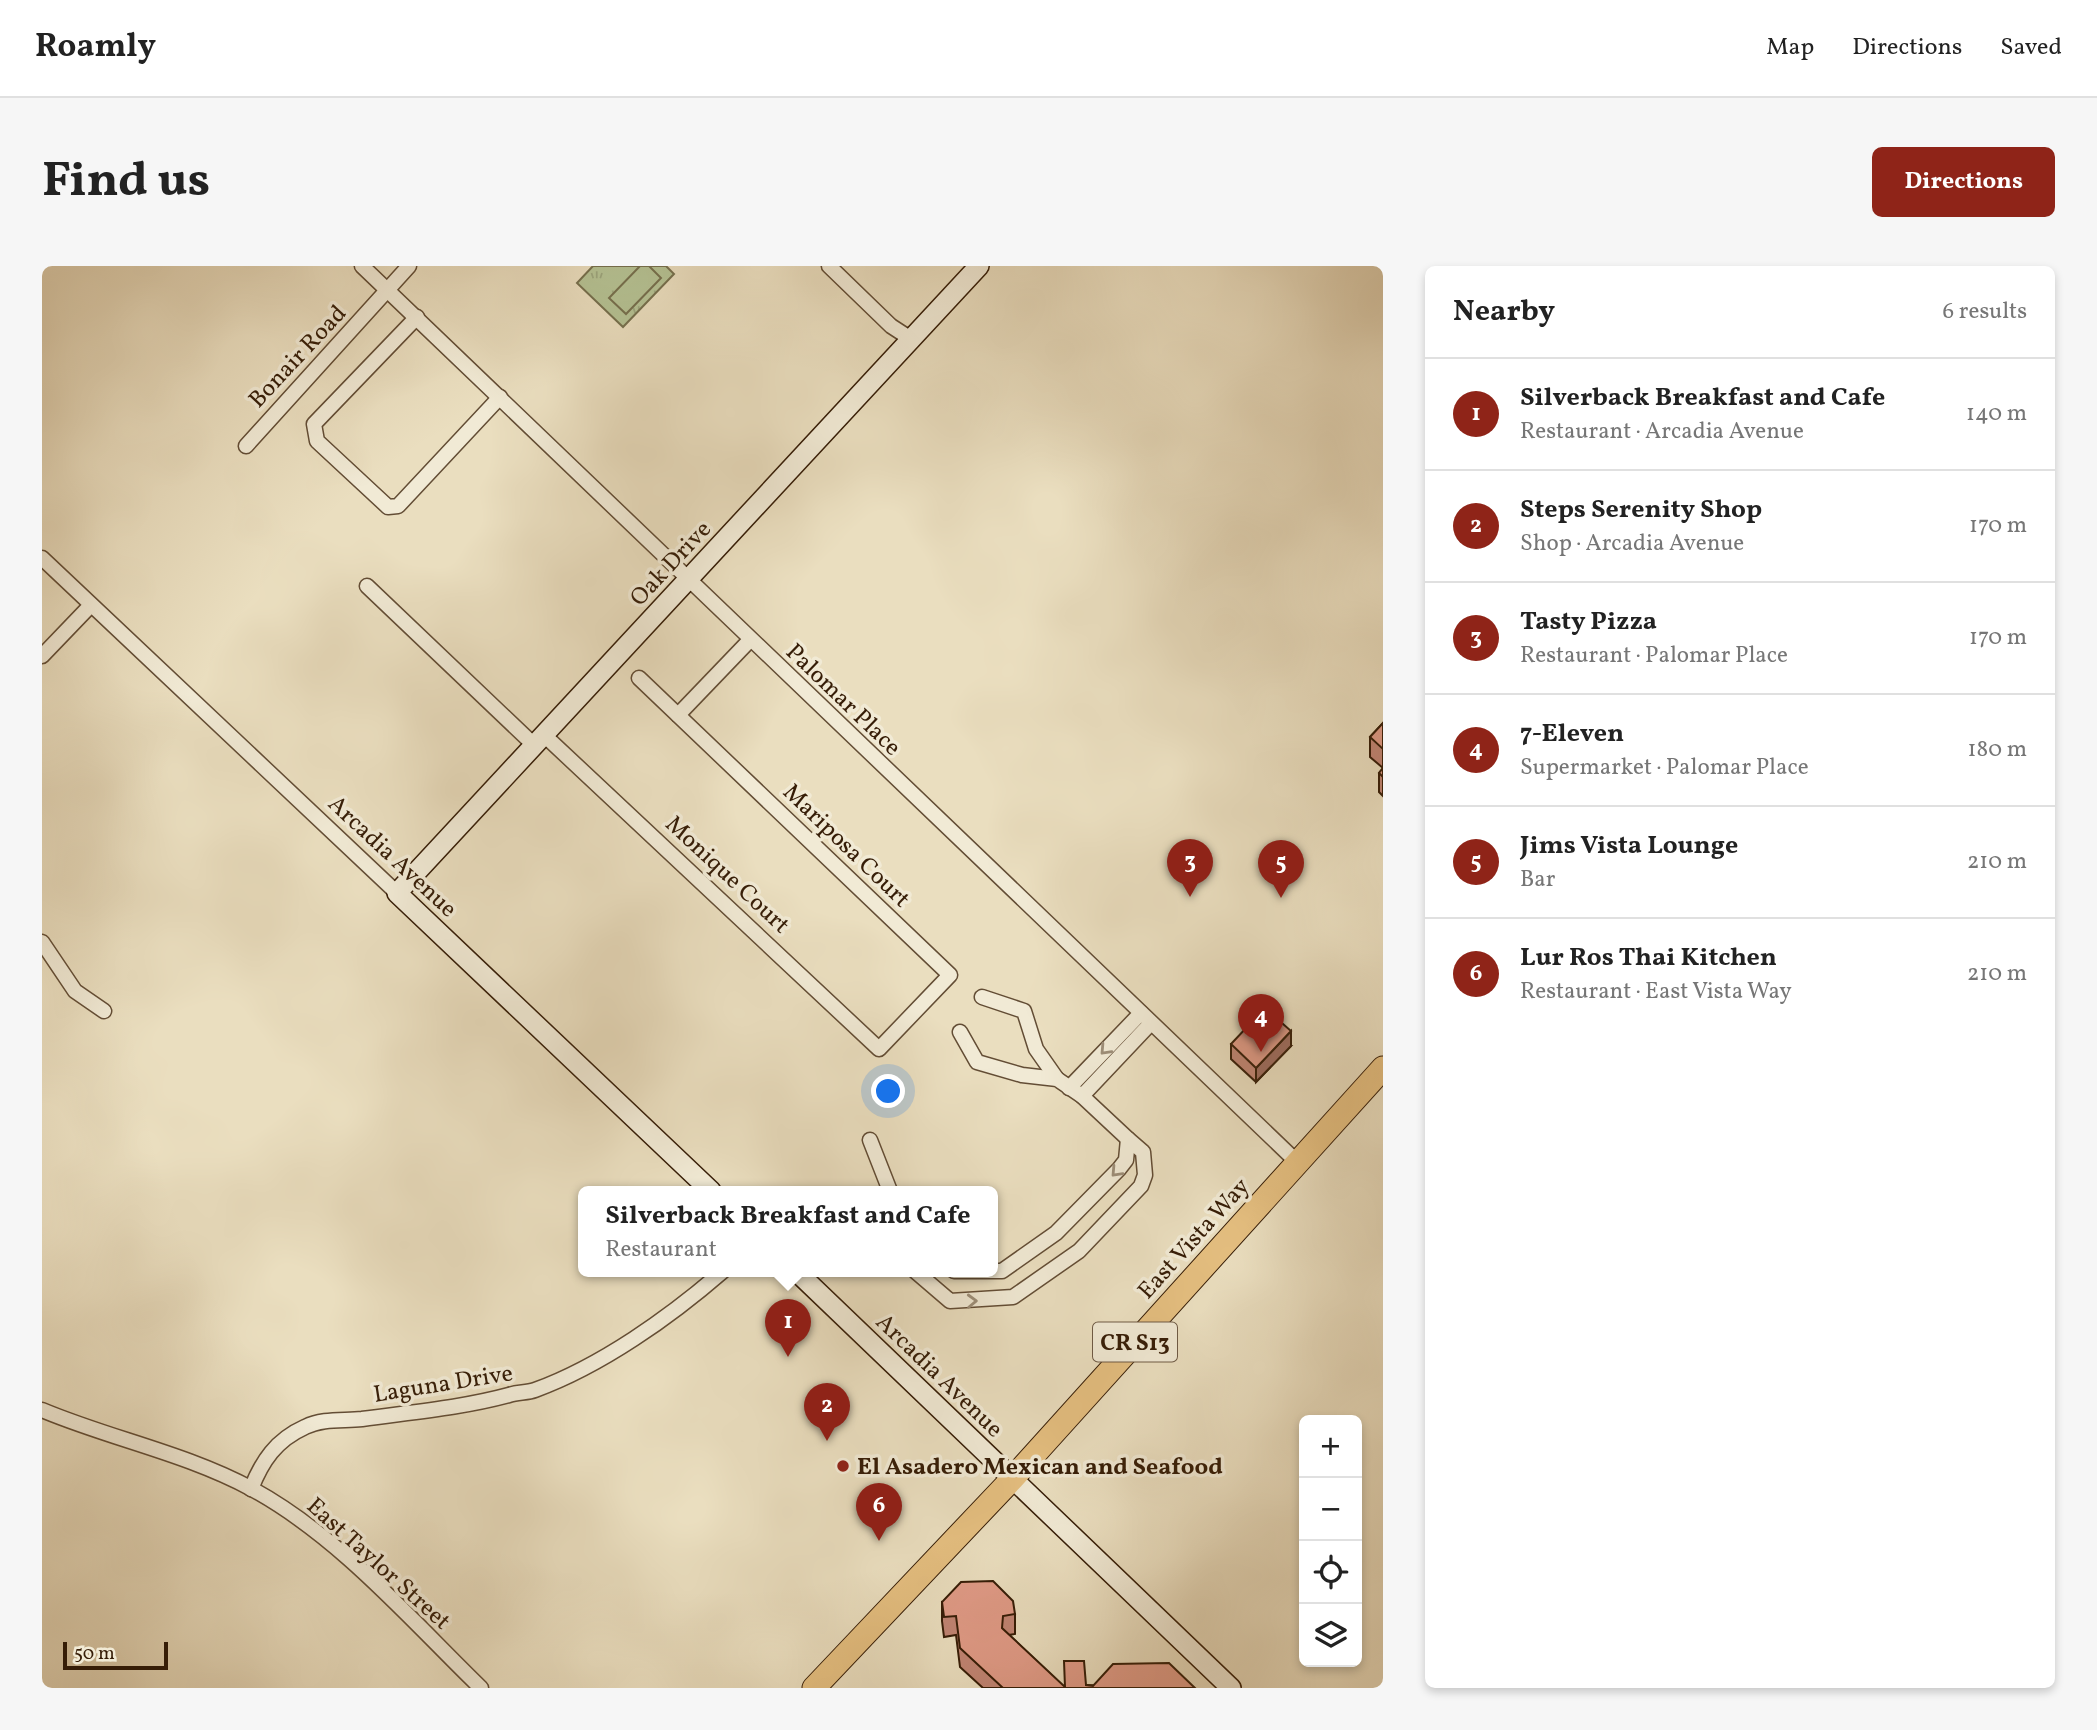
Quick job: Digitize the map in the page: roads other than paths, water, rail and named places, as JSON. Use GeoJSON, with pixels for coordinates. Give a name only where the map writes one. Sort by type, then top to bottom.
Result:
{"type":"FeatureCollection","features":[{"type":"Feature","properties":{"kind":"main road","name":"East Vista Way"},"geometry":{"type":"LineString","coordinates":[[814,1688],[1013,1478],[1383,1068]]}},
{"type":"Feature","properties":{"kind":"street","name":"Palomar Place"},"geometry":{"type":"LineString","coordinates":[[362,266],[1297,1162]]}},
{"type":"Feature","properties":{"kind":"street","name":"Bonair Road"},"geometry":{"type":"LineString","coordinates":[[246,446],[409,266]]}},
{"type":"Feature","properties":{"kind":"street"},"geometry":{"type":"LineString","coordinates":[[829,266],[891,326],[911,339]]}},
{"type":"Feature","properties":{"kind":"street","name":"Oak Drive"},"geometry":{"type":"LineString","coordinates":[[397,893],[979,266]]}},
{"type":"Feature","properties":{"kind":"street"},"geometry":{"type":"LineString","coordinates":[[417,317],[314,424],[317,441],[388,507],[398,506],[500,397]]}},
{"type":"Feature","properties":{"kind":"street","name":"Arcadia Avenue"},"geometry":{"type":"LineString","coordinates":[[42,558],[706,1186]]}},
{"type":"Feature","properties":{"kind":"street","name":"Monique Court"},"geometry":{"type":"LineString","coordinates":[[367,586],[879,1049]]}},
{"type":"Feature","properties":{"kind":"street"},"geometry":{"type":"LineString","coordinates":[[42,656],[91,605]]}},
{"type":"Feature","properties":{"kind":"street"},"geometry":{"type":"LineString","coordinates":[[678,715],[750,640]]}},
{"type":"Feature","properties":{"kind":"street","name":"Mariposa Court"},"geometry":{"type":"LineString","coordinates":[[639,678],[950,975],[879,1049]]}},
{"type":"Feature","properties":{"kind":"street"},"geometry":{"type":"LineString","coordinates":[[42,942],[75,991],[104,1011]]}},
{"type":"Feature","properties":{"kind":"street"},"geometry":{"type":"LineString","coordinates":[[922,1277],[950,1301],[1013,1297],[1079,1251],[1141,1186],[1145,1175],[1145,1160],[1138,1146],[1069,1088],[1042,1060],[1024,1011],[982,997]]}},
{"type":"Feature","properties":{"kind":"street"},"geometry":{"type":"LineString","coordinates":[[1069,1088],[1146,1018]]}},
{"type":"Feature","properties":{"kind":"street"},"geometry":{"type":"LineString","coordinates":[[960,1032],[976,1062],[1069,1088]]}},
{"type":"Feature","properties":{"kind":"street"},"geometry":{"type":"LineString","coordinates":[[998,1271],[1002,1271],[1051,1237],[1126,1160],[1128,1139]]}},
{"type":"Feature","properties":{"kind":"street"},"geometry":{"type":"LineString","coordinates":[[870,1140],[888,1186]]}},
{"type":"Feature","properties":{"kind":"street","name":"Laguna Drive"},"geometry":{"type":"LineString","coordinates":[[251,1489],[271,1451],[307,1426],[328,1420],[353,1420],[487,1403],[534,1391],[581,1368],[648,1329],[691,1300],[716,1277]]}},
{"type":"Feature","properties":{"kind":"street","name":"Arcadia Avenue"},"geometry":{"type":"LineString","coordinates":[[802,1277],[1231,1688]]}},
{"type":"Feature","properties":{"kind":"street","name":"East Taylor Street"},"geometry":{"type":"LineString","coordinates":[[42,1410],[151,1446],[251,1489],[299,1518],[371,1582],[481,1688]]}},
{"type":"Feature","properties":{"kind":"place","name":"Tasty Pizza"},"geometry":{"type":"Point","coordinates":[1190,897]}},
{"type":"Feature","properties":{"kind":"place","name":"Jims Vista Lounge"},"geometry":{"type":"Point","coordinates":[1281,898]}},
{"type":"Feature","properties":{"kind":"place","name":"7-Eleven"},"geometry":{"type":"Point","coordinates":[1261,1052]}},
{"type":"Feature","properties":{"kind":"place","name":"Silverback Breakfast and Cafe"},"geometry":{"type":"Point","coordinates":[788,1357]}},
{"type":"Feature","properties":{"kind":"place","name":"Steps Serenity Shop"},"geometry":{"type":"Point","coordinates":[827,1441]}},
{"type":"Feature","properties":{"kind":"place","name":"El Asadero Mexican and Seafood"},"geometry":{"type":"Point","coordinates":[843,1466]}},
{"type":"Feature","properties":{"kind":"place","name":"Lur Ros Thai Kitchen"},"geometry":{"type":"Point","coordinates":[879,1541]}}]}
